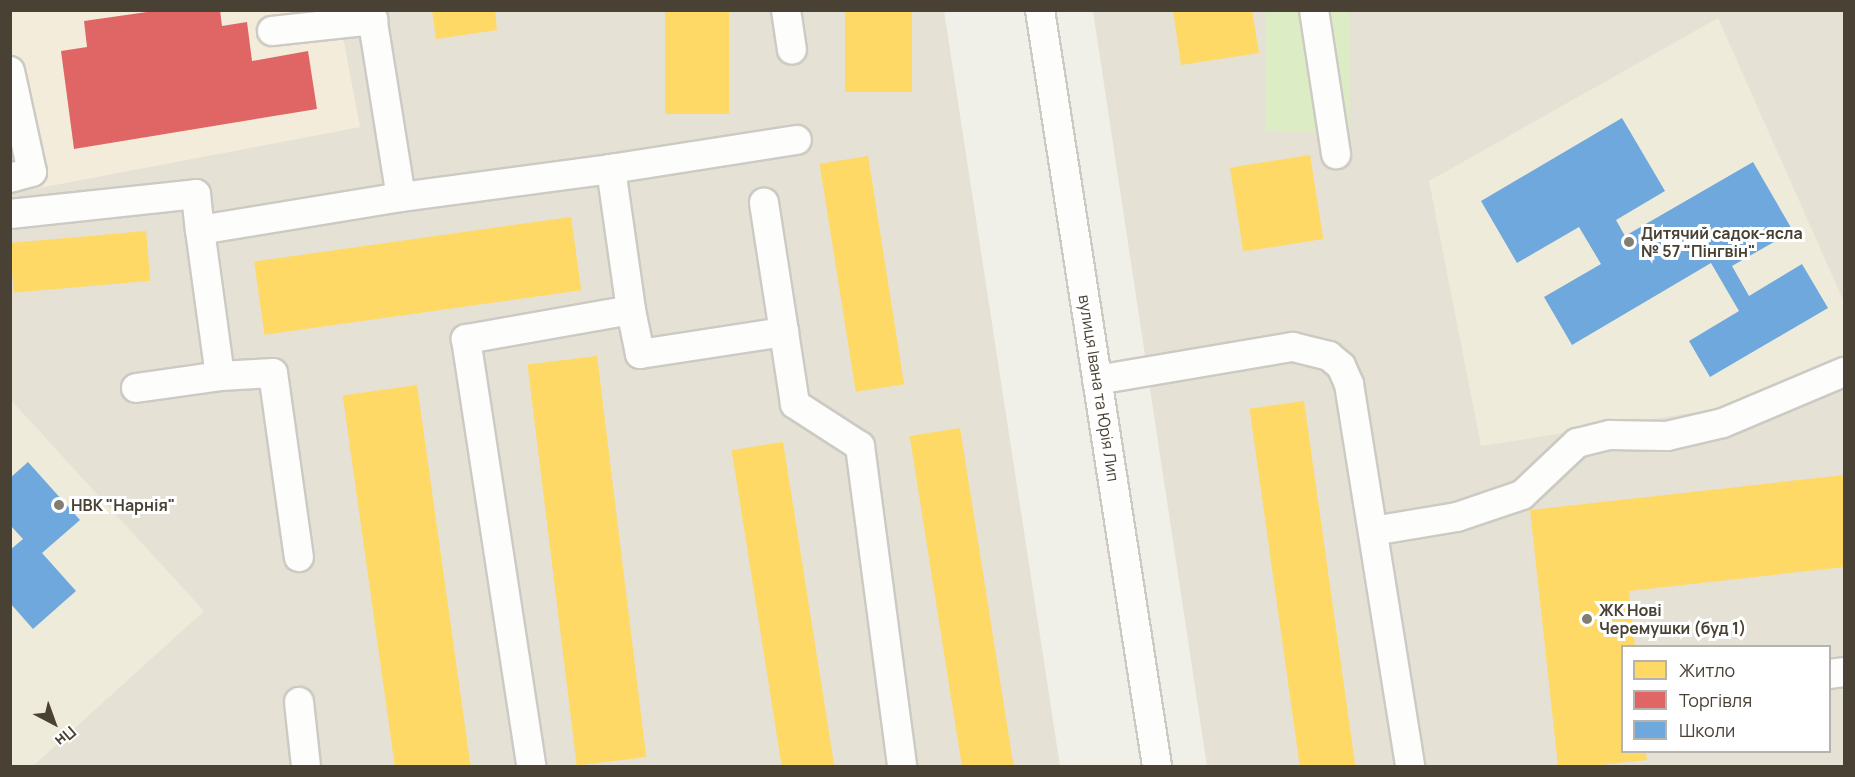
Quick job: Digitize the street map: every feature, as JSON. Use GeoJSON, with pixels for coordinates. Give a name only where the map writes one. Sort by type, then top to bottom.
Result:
{"type":"FeatureCollection","features":[{"type":"Feature","properties":{"kind":"street"},"geometry":{"type":"LineString","coordinates":[[786,10],[792,50]]}},
{"type":"Feature","properties":{"kind":"street","name":"вулиця Івана та Юрія Лип"},"geometry":{"type":"LineString","coordinates":[[1040,10],[1156,766]]}},
{"type":"Feature","properties":{"kind":"street"},"geometry":{"type":"LineString","coordinates":[[1314,10],[1336,154]]}},
{"type":"Feature","properties":{"kind":"street"},"geometry":{"type":"LineString","coordinates":[[272,31],[372,15],[401,197]]}},
{"type":"Feature","properties":{"kind":"street"},"geometry":{"type":"LineString","coordinates":[[10,71],[32,172],[10,178]]}},
{"type":"Feature","properties":{"kind":"street"},"geometry":{"type":"LineString","coordinates":[[200,230],[401,197],[611,169],[797,140]]}},
{"type":"Feature","properties":{"kind":"street"},"geometry":{"type":"LineString","coordinates":[[611,169],[631,310],[640,354],[784,332]]}},
{"type":"Feature","properties":{"kind":"street"},"geometry":{"type":"LineString","coordinates":[[10,214],[195,194],[220,376]]}},
{"type":"Feature","properties":{"kind":"street"},"geometry":{"type":"LineString","coordinates":[[764,203],[795,404],[860,446],[902,766]]}},
{"type":"Feature","properties":{"kind":"street"},"geometry":{"type":"LineString","coordinates":[[531,766],[466,339],[631,310]]}},
{"type":"Feature","properties":{"kind":"street"},"geometry":{"type":"LineString","coordinates":[[1097,380],[1293,347],[1329,356],[1341,366],[1349,384],[1410,766]]}},
{"type":"Feature","properties":{"kind":"street"},"geometry":{"type":"LineString","coordinates":[[136,388],[220,376],[273,372],[299,557]]}},
{"type":"Feature","properties":{"kind":"street"},"geometry":{"type":"LineString","coordinates":[[1373,531],[1457,517],[1522,495],[1577,443],[1610,435],[1667,436],[1723,423],[1845,372]]}},
{"type":"Feature","properties":{"kind":"street"},"geometry":{"type":"LineString","coordinates":[[298,702],[306,766]]}},
{"type":"Feature","properties":{"kind":"shaded area"},"geometry":{"type":"Polygon","coordinates":[[[10,11],[338,11],[360,127],[17,192],[10,159],[10,11]]]}},
{"type":"Feature","properties":{"kind":"shaded area"},"geometry":{"type":"Polygon","coordinates":[[[338,11],[944,11],[1060,766],[11,766],[10,159],[17,192],[359,127],[338,11]]]}},
{"type":"Feature","properties":{"kind":"shaded area"},"geometry":{"type":"Polygon","coordinates":[[[1093,11],[1844,11],[1844,766],[1207,766],[1093,11]]]}},
{"type":"Feature","properties":{"kind":"shaded area","name":"Дитячий садок-ясла № 57 \"Пінгвін\""},"geometry":{"type":"Polygon","coordinates":[[[1718,18],[1844,302],[1844,389],[1481,446],[1429,181],[1718,18]]]}},
{"type":"Feature","properties":{"kind":"shaded area","name":"НВК \"Нарнія\""},"geometry":{"type":"Polygon","coordinates":[[[10,399],[204,611],[33,766],[11,766],[10,399]]]}},
{"type":"Feature","properties":{"kind":"green space"},"geometry":{"type":"Polygon","coordinates":[[[1265,11],[1349,11],[1349,132],[1265,132],[1265,11]]]}},
{"type":"Feature","properties":{"kind":"building: Житло"},"geometry":{"type":"Polygon","coordinates":[[[432,10],[495,10],[497,30],[436,39],[432,10]]]}},
{"type":"Feature","properties":{"kind":"building: Житло"},"geometry":{"type":"Polygon","coordinates":[[[665,10],[729,10],[729,114],[665,114],[665,10]]]}},
{"type":"Feature","properties":{"kind":"building: Житло"},"geometry":{"type":"Polygon","coordinates":[[[845,10],[912,10],[912,92],[845,92],[845,10]]]}},
{"type":"Feature","properties":{"kind":"building: Житло"},"geometry":{"type":"Polygon","coordinates":[[[1173,10],[1252,10],[1259,53],[1181,65],[1173,10]]]}},
{"type":"Feature","properties":{"kind":"building: Житло"},"geometry":{"type":"Polygon","coordinates":[[[1310,155],[1323,239],[1243,252],[1230,168],[1310,155]]]}},
{"type":"Feature","properties":{"kind":"building: Житло"},"geometry":{"type":"Polygon","coordinates":[[[868,156],[904,384],[856,392],[820,164],[868,156]]]}},
{"type":"Feature","properties":{"kind":"building: Житло"},"geometry":{"type":"Polygon","coordinates":[[[571,217],[581,290],[264,335],[254,262],[571,217]]]}},
{"type":"Feature","properties":{"kind":"building: Житло"},"geometry":{"type":"Polygon","coordinates":[[[146,231],[150,281],[14,293],[10,243],[146,231]]]}},
{"type":"Feature","properties":{"kind":"building: Житло"},"geometry":{"type":"Polygon","coordinates":[[[597,356],[646,757],[577,766],[528,365],[597,356]]]}},
{"type":"Feature","properties":{"kind":"building: Житло"},"geometry":{"type":"Polygon","coordinates":[[[417,385],[471,766],[395,766],[343,395],[417,385]]]}},
{"type":"Feature","properties":{"kind":"building: Житло"},"geometry":{"type":"Polygon","coordinates":[[[1304,401],[1355,766],[1300,766],[1250,409],[1304,401]]]}},
{"type":"Feature","properties":{"kind":"building: Житло"},"geometry":{"type":"Polygon","coordinates":[[[960,428],[1014,766],[962,766],[910,436],[960,428]]]}},
{"type":"Feature","properties":{"kind":"building: Житло"},"geometry":{"type":"Polygon","coordinates":[[[783,442],[834,766],[782,766],[732,450],[783,442]]]}},
{"type":"Feature","properties":{"kind":"building: Житло","name":"ЖК Нові Черемушки (буд 1)"},"geometry":{"type":"Polygon","coordinates":[[[1844,475],[1844,567],[1629,591],[1635,645],[1621,645],[1621,753],[1646,753],[1647,760],[1590,766],[1558,766],[1530,510],[1844,475]]]}},
{"type":"Feature","properties":{"kind":"building: Торгівля"},"geometry":{"type":"Polygon","coordinates":[[[161,10],[220,10],[222,26],[247,22],[252,61],[308,51],[317,109],[74,149],[61,51],[87,47],[84,21],[161,10]]]}},
{"type":"Feature","properties":{"kind":"building: Школи"},"geometry":{"type":"Polygon","coordinates":[[[1622,118],[1665,191],[1616,220],[1625,236],[1753,162],[1793,231],[1732,266],[1749,296],[1802,264],[1828,308],[1710,377],[1689,341],[1739,311],[1711,263],[1572,345],[1544,297],[1601,264],[1579,227],[1517,263],[1481,201],[1622,118]]]}},
{"type":"Feature","properties":{"kind":"building: Школи"},"geometry":{"type":"Polygon","coordinates":[[[28,462],[80,520],[42,553],[76,591],[33,629],[10,603],[10,550],[23,539],[10,525],[10,478],[28,462]]]}},
{"type":"Feature","properties":{"kind":"place","name":"Дитячий садок-ясла № 57 \"Пінгвін\""},"geometry":{"type":"Point","coordinates":[1629,242]}},
{"type":"Feature","properties":{"kind":"place","name":"НВК \"Нарнія\""},"geometry":{"type":"Point","coordinates":[59,505]}},
{"type":"Feature","properties":{"kind":"place","name":"ЖК Нові Черемушки (буд 1)"},"geometry":{"type":"Point","coordinates":[1587,619]}}]}
